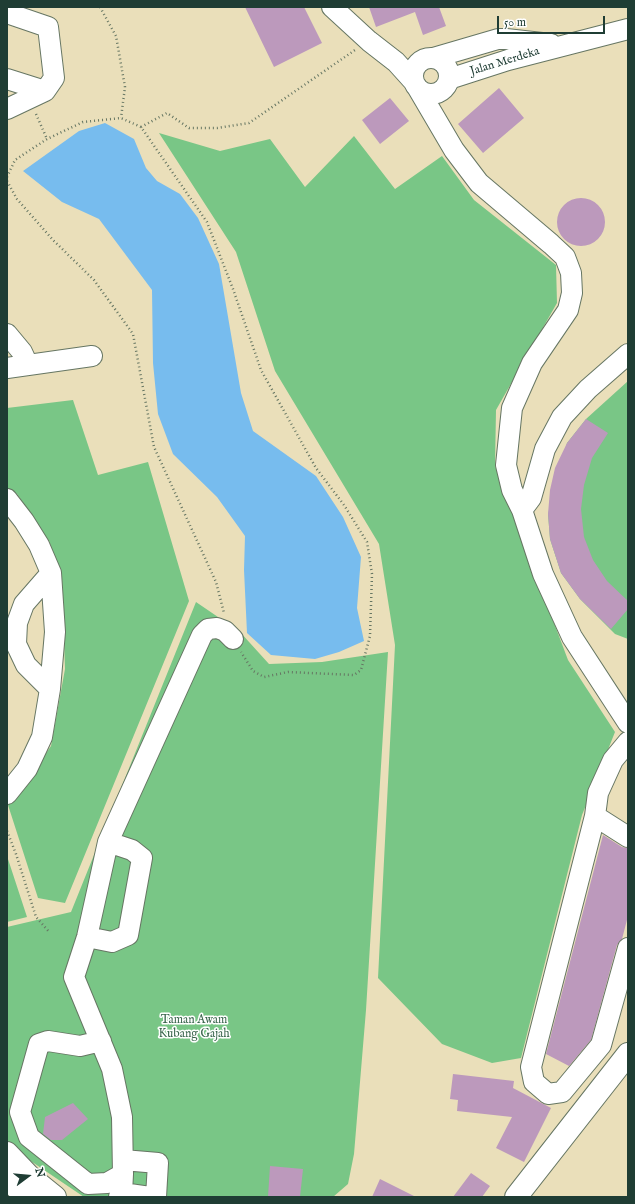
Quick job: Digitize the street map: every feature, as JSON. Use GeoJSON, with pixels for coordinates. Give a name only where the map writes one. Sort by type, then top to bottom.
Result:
{"type":"FeatureCollection","features":[{"type":"Feature","properties":{"kind":"main road"},"geometry":{"type":"LineString","coordinates":[[516,1197],[622,1062]]}},
{"type":"Feature","properties":{"kind":"main road"},"geometry":{"type":"LineString","coordinates":[[7,1153],[29,1176],[55,1197]]}},
{"type":"Feature","properties":{"kind":"main road"},"geometry":{"type":"LineString","coordinates":[[7,1178],[26,1197]]}},
{"type":"Feature","properties":{"kind":"street"},"geometry":{"type":"LineString","coordinates":[[332,7],[369,41],[396,62],[420,73],[438,121],[454,150],[479,183],[565,257],[571,273],[572,292],[568,310],[532,363],[512,408],[506,465],[512,490],[522,510],[543,574],[572,637],[628,723]]}},
{"type":"Feature","properties":{"kind":"street"},"geometry":{"type":"LineString","coordinates":[[7,13],[48,27],[54,78],[37,94],[7,109]]}},
{"type":"Feature","properties":{"kind":"street","name":"Jalan Merdeka"},"geometry":{"type":"LineString","coordinates":[[444,86],[508,60],[561,45],[628,29]]}},
{"type":"Feature","properties":{"kind":"street","name":"Jalan Merdeka"},"geometry":{"type":"LineString","coordinates":[[420,73],[498,39],[561,45]]}},
{"type":"Feature","properties":{"kind":"street"},"geometry":{"type":"LineString","coordinates":[[420,73],[438,59],[446,66],[448,70],[438,121]]}},
{"type":"Feature","properties":{"kind":"street"},"geometry":{"type":"LineString","coordinates":[[420,73],[427,94],[444,86]]}},
{"type":"Feature","properties":{"kind":"street"},"geometry":{"type":"LineString","coordinates":[[7,79],[37,94]]}},
{"type":"Feature","properties":{"kind":"street"},"geometry":{"type":"LineString","coordinates":[[7,334],[22,352],[28,365]]}},
{"type":"Feature","properties":{"kind":"street"},"geometry":{"type":"LineString","coordinates":[[522,510],[531,498],[545,449],[562,417],[588,389],[628,354]]}},
{"type":"Feature","properties":{"kind":"street"},"geometry":{"type":"LineString","coordinates":[[7,368],[92,356]]}},
{"type":"Feature","properties":{"kind":"street"},"geometry":{"type":"LineString","coordinates":[[7,499],[24,521],[39,545],[51,573],[55,632],[50,689],[42,737],[27,769],[7,794]]}},
{"type":"Feature","properties":{"kind":"street"},"geometry":{"type":"LineString","coordinates":[[50,689],[26,665],[16,644],[17,623],[24,604],[51,573]]}},
{"type":"Feature","properties":{"kind":"street"},"geometry":{"type":"LineString","coordinates":[[122,1181],[122,1117],[112,1069],[74,977],[87,937],[108,842],[202,635],[208,629],[217,628],[225,631],[233,639]]}},
{"type":"Feature","properties":{"kind":"street"},"geometry":{"type":"LineString","coordinates":[[628,742],[613,760],[598,793],[595,816],[531,1067],[534,1082],[548,1094],[562,1092],[601,1046],[628,948]]}},
{"type":"Feature","properties":{"kind":"street"},"geometry":{"type":"LineString","coordinates":[[595,816],[628,837]]}},
{"type":"Feature","properties":{"kind":"street"},"geometry":{"type":"LineString","coordinates":[[87,937],[112,942],[128,934],[142,858],[132,850],[108,842]]}},
{"type":"Feature","properties":{"kind":"street"},"geometry":{"type":"LineString","coordinates":[[101,1041],[80,1046],[48,1041],[39,1044],[20,1112],[29,1137],[88,1184],[122,1181],[158,1163],[156,1197]]}},
{"type":"Feature","properties":{"kind":"street"},"geometry":{"type":"LineString","coordinates":[[601,1046],[622,1062]]}},
{"type":"Feature","properties":{"kind":"street"},"geometry":{"type":"LineString","coordinates":[[122,1181],[150,1197]]}},
{"type":"Feature","properties":{"kind":"path"},"geometry":{"type":"LineString","coordinates":[[100,7],[116,36],[124,87],[121,118]]}},
{"type":"Feature","properties":{"kind":"path"},"geometry":{"type":"LineString","coordinates":[[140,127],[167,113],[189,128],[217,128],[249,123],[369,41]]}},
{"type":"Feature","properties":{"kind":"path"},"geometry":{"type":"LineString","coordinates":[[37,94],[47,139]]}},
{"type":"Feature","properties":{"kind":"path"},"geometry":{"type":"LineString","coordinates":[[7,177],[15,160],[47,139],[82,122],[121,118],[140,127],[207,222],[233,289],[261,370],[316,468],[344,505],[367,542],[372,574],[370,636],[361,670],[354,675],[288,672],[264,677],[253,671],[233,639],[216,582],[154,447],[133,334],[94,280],[53,240],[17,199],[7,181]]}},
{"type":"Feature","properties":{"kind":"path"},"geometry":{"type":"LineString","coordinates":[[7,831],[36,917],[50,933]]}},
{"type":"Feature","properties":{"kind":"green space"},"geometry":{"type":"Polygon","coordinates":[[[159,133],[220,151],[270,139],[305,187],[354,136],[395,189],[442,156],[474,200],[556,265],[557,303],[496,410],[495,466],[568,660],[615,732],[582,815],[521,1058],[492,1063],[442,1044],[378,978],[395,645],[379,544],[275,371],[236,252],[159,133]]]}},
{"type":"Feature","properties":{"kind":"green space"},"geometry":{"type":"Polygon","coordinates":[[[628,381],[628,639],[615,634],[580,599],[561,573],[550,539],[548,514],[567,443],[586,419],[628,381]]]}},
{"type":"Feature","properties":{"kind":"green space"},"geometry":{"type":"Polygon","coordinates":[[[73,400],[98,475],[148,462],[189,601],[65,903],[38,898],[8,805],[51,746],[65,669],[62,579],[49,541],[17,494],[7,490],[7,408],[73,400]]]}},
{"type":"Feature","properties":{"kind":"green space","name":"Taman Awam Kubang Gajah"},"geometry":{"type":"Polygon","coordinates":[[[196,602],[240,632],[269,664],[322,662],[388,652],[366,1010],[354,1154],[348,1184],[333,1197],[84,1197],[7,1145],[7,927],[71,912],[196,602]]]}},
{"type":"Feature","properties":{"kind":"green space"},"geometry":{"type":"Polygon","coordinates":[[[7,856],[27,917],[7,922],[7,856]]]}},
{"type":"Feature","properties":{"kind":"water"},"geometry":{"type":"Polygon","coordinates":[[[105,123],[134,139],[146,168],[157,181],[180,194],[198,218],[219,264],[241,393],[253,431],[316,476],[343,517],[361,557],[357,608],[364,641],[339,652],[315,659],[271,655],[247,633],[244,570],[245,536],[217,497],[173,454],[158,414],[153,363],[152,290],[99,219],[62,202],[23,171],[79,131],[105,123]]]}},
{"type":"Feature","properties":{"kind":"building"},"geometry":{"type":"Polygon","coordinates":[[[245,7],[304,7],[322,43],[274,67],[245,7]]]}},
{"type":"Feature","properties":{"kind":"building"},"geometry":{"type":"Polygon","coordinates":[[[369,7],[439,7],[446,26],[423,35],[415,12],[376,27],[369,7]]]}},
{"type":"Feature","properties":{"kind":"building"},"geometry":{"type":"Polygon","coordinates":[[[499,88],[524,118],[483,153],[458,124],[499,88]]]}},
{"type":"Feature","properties":{"kind":"building"},"geometry":{"type":"Polygon","coordinates":[[[390,98],[409,121],[380,144],[362,120],[390,98]]]}},
{"type":"Feature","properties":{"kind":"building"},"geometry":{"type":"Polygon","coordinates":[[[581,198],[590,200],[598,205],[603,213],[605,222],[603,231],[598,239],[590,244],[581,246],[572,244],[564,239],[559,231],[557,222],[559,213],[564,205],[572,200],[581,198]]]}},
{"type":"Feature","properties":{"kind":"building"},"geometry":{"type":"Polygon","coordinates":[[[586,419],[608,433],[592,458],[584,485],[581,509],[584,537],[593,560],[607,581],[628,601],[628,609],[611,629],[580,599],[561,573],[550,539],[548,514],[550,490],[555,468],[567,443],[586,419]]]}},
{"type":"Feature","properties":{"kind":"building"},"geometry":{"type":"Polygon","coordinates":[[[603,835],[622,847],[628,848],[628,916],[622,939],[617,945],[591,1040],[569,1066],[546,1054],[603,835]]]}},
{"type":"Feature","properties":{"kind":"building"},"geometry":{"type":"Polygon","coordinates":[[[453,1074],[514,1081],[513,1088],[551,1108],[524,1162],[496,1148],[512,1117],[457,1111],[458,1100],[450,1099],[453,1074]]]}},
{"type":"Feature","properties":{"kind":"building"},"geometry":{"type":"Polygon","coordinates":[[[73,1103],[88,1119],[62,1140],[51,1140],[43,1134],[45,1117],[73,1103]]]}},
{"type":"Feature","properties":{"kind":"building"},"geometry":{"type":"Polygon","coordinates":[[[270,1166],[303,1169],[300,1197],[268,1197],[270,1166]]]}},
{"type":"Feature","properties":{"kind":"building"},"geometry":{"type":"Polygon","coordinates":[[[471,1173],[490,1186],[482,1197],[453,1197],[471,1173]]]}},
{"type":"Feature","properties":{"kind":"building"},"geometry":{"type":"Polygon","coordinates":[[[380,1179],[416,1197],[372,1197],[380,1179]]]}}]}
